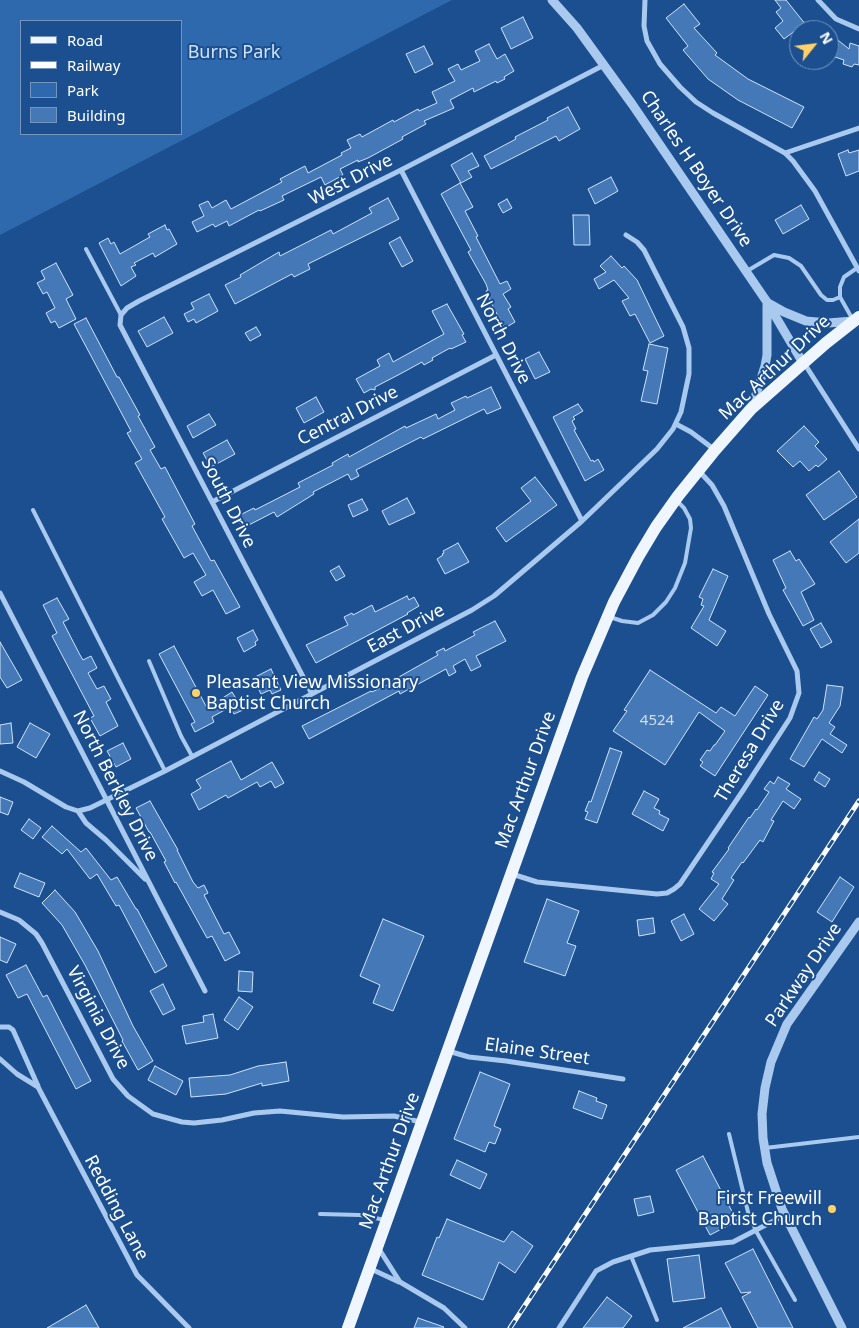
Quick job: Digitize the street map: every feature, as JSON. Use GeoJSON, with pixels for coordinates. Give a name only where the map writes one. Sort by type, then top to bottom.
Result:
{"type":"FeatureCollection","features":[{"type":"Feature","properties":{"kind":"main road","name":"Mac Arthur Drive"},"geometry":{"type":"LineString","coordinates":[[348,1328],[582,677],[608,617],[638,558],[675,499],[698,470],[751,409],[826,342],[856,319]]}},
{"type":"Feature","properties":{"kind":"street","name":"Charles H Boyer Drive"},"geometry":{"type":"LineString","coordinates":[[552,0],[604,64],[767,302],[803,363]]}},
{"type":"Feature","properties":{"kind":"street"},"geometry":{"type":"LineString","coordinates":[[646,0],[644,26],[647,41],[657,59],[680,87],[696,102],[712,113],[785,153],[793,161],[815,191],[858,270]]}},
{"type":"Feature","properties":{"kind":"street"},"geometry":{"type":"LineString","coordinates":[[818,0],[836,19],[859,29]]}},
{"type":"Feature","properties":{"kind":"street","name":"West Drive"},"geometry":{"type":"LineString","coordinates":[[120,316],[126,308],[139,301],[400,170],[604,64]]}},
{"type":"Feature","properties":{"kind":"street"},"geometry":{"type":"LineString","coordinates":[[785,153],[859,128]]}},
{"type":"Feature","properties":{"kind":"street","name":"North Drive"},"geometry":{"type":"LineString","coordinates":[[400,170],[582,521]]}},
{"type":"Feature","properties":{"kind":"street","name":"East Drive"},"geometry":{"type":"LineString","coordinates":[[78,811],[90,808],[164,771],[494,596],[582,521],[657,449],[676,424],[685,396],[690,356],[687,337],[644,250],[637,242],[626,235]]}},
{"type":"Feature","properties":{"kind":"street"},"geometry":{"type":"LineString","coordinates":[[767,302],[784,312],[806,321],[828,323],[856,319]]}},
{"type":"Feature","properties":{"kind":"street"},"geometry":{"type":"LineString","coordinates":[[751,409],[767,355],[767,302]]}},
{"type":"Feature","properties":{"kind":"street","name":"South Drive"},"geometry":{"type":"LineString","coordinates":[[120,316],[120,325],[312,694]]}},
{"type":"Feature","properties":{"kind":"street","name":"Central Drive"},"geometry":{"type":"LineString","coordinates":[[212,502],[496,355]]}},
{"type":"Feature","properties":{"kind":"street"},"geometry":{"type":"LineString","coordinates":[[803,363],[859,449]]}},
{"type":"Feature","properties":{"kind":"street"},"geometry":{"type":"LineString","coordinates":[[676,424],[691,432],[715,450]]}},
{"type":"Feature","properties":{"kind":"street","name":"Theresa Drive"},"geometry":{"type":"LineString","coordinates":[[512,874],[538,882],[657,894],[666,893],[674,889],[680,884],[790,718],[799,693],[797,671],[769,614],[724,506],[712,485],[698,470]]}},
{"type":"Feature","properties":{"kind":"street","name":"North Berkley Drive"},"geometry":{"type":"LineString","coordinates":[[0,592],[205,991]]}},
{"type":"Feature","properties":{"kind":"street"},"geometry":{"type":"LineString","coordinates":[[0,771],[24,782],[66,807],[78,811],[86,823],[112,845],[151,886]]}},
{"type":"Feature","properties":{"kind":"street","name":"Virginia Drive"},"geometry":{"type":"LineString","coordinates":[[0,912],[19,920],[36,934],[113,1079],[128,1096],[153,1114],[182,1122],[194,1123],[222,1120],[254,1113],[280,1111],[343,1117],[394,1116],[421,1122]]}},
{"type":"Feature","properties":{"kind":"street","name":"Parkway Drive"},"geometry":{"type":"LineString","coordinates":[[842,1328],[785,1215],[770,1175],[762,1114],[765,1088],[776,1046],[787,1024],[859,922]]}},
{"type":"Feature","properties":{"kind":"street","name":"Redding Lane"},"geometry":{"type":"LineString","coordinates":[[0,1027],[9,1027],[13,1030],[38,1086],[137,1275],[189,1328]]}},
{"type":"Feature","properties":{"kind":"street","name":"Elaine Street"},"geometry":{"type":"LineString","coordinates":[[448,1050],[469,1057],[623,1078]]}},
{"type":"Feature","properties":{"kind":"street"},"geometry":{"type":"LineString","coordinates":[[0,1059],[17,1074],[38,1086]]}},
{"type":"Feature","properties":{"kind":"street"},"geometry":{"type":"LineString","coordinates":[[559,1328],[596,1271],[613,1262],[650,1250],[733,1242],[785,1215]]}},
{"type":"Feature","properties":{"kind":"street"},"geometry":{"type":"LineString","coordinates":[[378,1246],[400,1282]]}},
{"type":"Feature","properties":{"kind":"street"},"geometry":{"type":"LineString","coordinates":[[370,1268],[400,1282],[444,1308],[465,1328]]}},
{"type":"Feature","properties":{"kind":"lane"},"geometry":{"type":"LineString","coordinates":[[86,249],[120,316]]}},
{"type":"Feature","properties":{"kind":"lane"},"geometry":{"type":"LineString","coordinates":[[746,271],[774,255],[789,258],[801,266],[821,295],[827,300],[840,297]]}},
{"type":"Feature","properties":{"kind":"lane"},"geometry":{"type":"LineString","coordinates":[[856,319],[840,297],[840,287],[844,277],[858,270]]}},
{"type":"Feature","properties":{"kind":"lane"},"geometry":{"type":"LineString","coordinates":[[608,617],[638,623],[654,614],[666,602],[675,588],[685,563],[691,528],[690,519],[684,508],[675,499]]}},
{"type":"Feature","properties":{"kind":"lane"},"geometry":{"type":"LineString","coordinates":[[33,510],[164,771]]}},
{"type":"Feature","properties":{"kind":"lane"},"geometry":{"type":"LineString","coordinates":[[150,661],[181,736],[192,756]]}},
{"type":"Feature","properties":{"kind":"lane"},"geometry":{"type":"LineString","coordinates":[[730,1134],[748,1212],[795,1300]]}},
{"type":"Feature","properties":{"kind":"lane"},"geometry":{"type":"LineString","coordinates":[[765,1148],[859,1138]]}},
{"type":"Feature","properties":{"kind":"lane"},"geometry":{"type":"LineString","coordinates":[[320,1214],[360,1215],[387,1221]]}},
{"type":"Feature","properties":{"kind":"lane"},"geometry":{"type":"LineString","coordinates":[[631,1256],[657,1320]]}},
{"type":"Feature","properties":{"kind":"green space","name":"Burns Park"},"geometry":{"type":"Polygon","coordinates":[[[0,0],[452,0],[0,235],[0,0]]]}},
{"type":"Feature","properties":{"kind":"building"},"geometry":{"type":"Polygon","coordinates":[[[775,0],[786,0],[802,20],[789,20],[789,35],[784,39],[775,28],[783,21],[776,12],[781,8],[775,0]]]}},
{"type":"Feature","properties":{"kind":"building"},"geometry":{"type":"Polygon","coordinates":[[[684,4],[700,24],[694,28],[717,53],[715,55],[748,79],[804,107],[792,128],[738,100],[708,79],[683,50],[688,46],[666,18],[684,4]]]}},
{"type":"Feature","properties":{"kind":"building"},"geometry":{"type":"Polygon","coordinates":[[[523,17],[533,38],[511,49],[501,28],[523,17]]]}},
{"type":"Feature","properties":{"kind":"building"},"geometry":{"type":"Polygon","coordinates":[[[839,41],[849,49],[850,43],[859,46],[859,65],[854,64],[852,67],[843,64],[844,60],[839,58],[839,41]]]}},
{"type":"Feature","properties":{"kind":"building"},"geometry":{"type":"Polygon","coordinates":[[[489,44],[497,59],[505,54],[514,71],[504,77],[505,79],[497,83],[496,81],[474,92],[473,88],[450,100],[454,108],[424,121],[426,124],[368,158],[358,162],[358,160],[340,169],[343,175],[325,185],[321,177],[282,196],[284,200],[259,210],[229,226],[227,221],[215,227],[213,224],[197,232],[192,222],[204,216],[199,205],[208,201],[212,208],[226,200],[231,209],[282,182],[280,179],[305,166],[308,173],[342,155],[341,153],[351,148],[347,140],[360,134],[362,137],[393,120],[394,122],[418,109],[419,111],[437,103],[432,92],[455,81],[448,69],[458,64],[461,70],[480,61],[475,51],[489,44]]]}},
{"type":"Feature","properties":{"kind":"building"},"geometry":{"type":"Polygon","coordinates":[[[424,46],[433,64],[415,73],[406,54],[424,46]]]}},
{"type":"Feature","properties":{"kind":"building"},"geometry":{"type":"Polygon","coordinates":[[[568,107],[580,129],[559,141],[556,136],[491,169],[484,156],[568,107]]]}},
{"type":"Feature","properties":{"kind":"building"},"geometry":{"type":"Polygon","coordinates":[[[848,150],[849,153],[859,150],[859,171],[846,176],[838,154],[848,150]]]}},
{"type":"Feature","properties":{"kind":"building"},"geometry":{"type":"Polygon","coordinates":[[[472,153],[479,166],[468,171],[472,177],[461,183],[451,165],[472,153]]]}},
{"type":"Feature","properties":{"kind":"building"},"geometry":{"type":"Polygon","coordinates":[[[611,177],[618,191],[595,204],[588,189],[611,177]]]}},
{"type":"Feature","properties":{"kind":"building"},"geometry":{"type":"Polygon","coordinates":[[[460,183],[473,207],[465,211],[478,236],[476,237],[500,284],[507,281],[511,289],[503,294],[511,307],[508,309],[515,322],[505,328],[486,291],[488,290],[486,284],[468,252],[471,250],[441,194],[460,183]]]}},
{"type":"Feature","properties":{"kind":"building"},"geometry":{"type":"Polygon","coordinates":[[[388,198],[399,219],[308,264],[310,269],[294,277],[292,274],[235,304],[225,285],[241,277],[240,275],[279,252],[280,256],[331,230],[333,234],[372,213],[369,208],[388,198]]]}},
{"type":"Feature","properties":{"kind":"building"},"geometry":{"type":"Polygon","coordinates":[[[507,199],[512,208],[503,213],[498,204],[507,199]]]}},
{"type":"Feature","properties":{"kind":"building"},"geometry":{"type":"Polygon","coordinates":[[[801,205],[809,219],[783,234],[775,220],[801,205]]]}},
{"type":"Feature","properties":{"kind":"building"},"geometry":{"type":"Polygon","coordinates":[[[573,215],[589,215],[590,245],[574,245],[573,215]]]}},
{"type":"Feature","properties":{"kind":"building"},"geometry":{"type":"Polygon","coordinates":[[[165,225],[177,244],[155,257],[153,253],[134,263],[136,265],[131,267],[136,276],[121,286],[99,243],[108,238],[111,244],[114,242],[120,254],[150,237],[148,234],[165,225]]]}},
{"type":"Feature","properties":{"kind":"building"},"geometry":{"type":"Polygon","coordinates":[[[400,237],[413,261],[402,267],[389,243],[400,237]]]}},
{"type":"Feature","properties":{"kind":"building"},"geometry":{"type":"Polygon","coordinates":[[[611,256],[637,280],[664,336],[650,343],[635,314],[630,316],[622,301],[629,298],[614,280],[599,289],[594,279],[606,272],[600,266],[611,256]]]}},
{"type":"Feature","properties":{"kind":"building"},"geometry":{"type":"Polygon","coordinates":[[[56,263],[73,295],[66,299],[76,319],[59,328],[55,321],[51,323],[46,313],[55,308],[47,292],[43,294],[37,283],[45,279],[41,271],[56,263]]]}},
{"type":"Feature","properties":{"kind":"building"},"geometry":{"type":"Polygon","coordinates":[[[209,294],[218,311],[196,323],[194,319],[188,322],[184,314],[194,309],[191,303],[209,294]]]}},
{"type":"Feature","properties":{"kind":"building"},"geometry":{"type":"Polygon","coordinates":[[[447,304],[464,334],[462,335],[466,342],[450,348],[424,365],[422,362],[375,387],[375,390],[371,389],[364,393],[356,379],[380,366],[377,360],[389,353],[393,362],[444,334],[432,311],[447,304]]]}},
{"type":"Feature","properties":{"kind":"building"},"geometry":{"type":"Polygon","coordinates":[[[164,317],[173,333],[147,347],[138,331],[164,317]]]}},
{"type":"Feature","properties":{"kind":"building"},"geometry":{"type":"Polygon","coordinates":[[[86,318],[117,377],[119,377],[140,415],[138,416],[155,447],[150,450],[161,469],[165,467],[195,524],[192,526],[211,561],[214,560],[240,607],[226,614],[213,590],[202,596],[194,582],[206,575],[193,553],[184,558],[162,519],[165,517],[135,463],[142,459],[127,433],[131,431],[74,324],[86,318]]]}},
{"type":"Feature","properties":{"kind":"building"},"geometry":{"type":"Polygon","coordinates":[[[256,327],[261,335],[250,341],[245,333],[256,327]]]}},
{"type":"Feature","properties":{"kind":"building"},"geometry":{"type":"Polygon","coordinates":[[[649,344],[668,348],[657,404],[641,401],[648,371],[643,370],[649,344]]]}},
{"type":"Feature","properties":{"kind":"building"},"geometry":{"type":"Polygon","coordinates":[[[539,352],[550,372],[535,379],[525,359],[539,352]]]}},
{"type":"Feature","properties":{"kind":"building"},"geometry":{"type":"Polygon","coordinates":[[[491,387],[501,408],[487,414],[484,409],[423,439],[421,437],[356,470],[359,476],[351,480],[348,474],[313,492],[314,494],[277,517],[274,512],[243,528],[236,517],[254,508],[255,510],[300,487],[298,483],[333,465],[332,463],[348,454],[349,457],[405,426],[406,428],[436,414],[438,419],[455,410],[451,403],[491,387]]]}},
{"type":"Feature","properties":{"kind":"building"},"geometry":{"type":"Polygon","coordinates":[[[316,397],[324,412],[304,423],[296,408],[316,397]]]}},
{"type":"Feature","properties":{"kind":"building"},"geometry":{"type":"Polygon","coordinates":[[[578,404],[583,411],[573,417],[575,419],[572,421],[576,429],[574,430],[591,461],[593,460],[594,462],[598,459],[604,470],[585,481],[553,417],[578,404]]]}},
{"type":"Feature","properties":{"kind":"building"},"geometry":{"type":"Polygon","coordinates":[[[209,414],[216,425],[193,438],[187,426],[209,414]]]}},
{"type":"Feature","properties":{"kind":"building"},"geometry":{"type":"Polygon","coordinates":[[[804,426],[819,442],[815,446],[827,459],[818,467],[816,465],[809,471],[800,461],[793,467],[777,451],[804,426]]]}},
{"type":"Feature","properties":{"kind":"building"},"geometry":{"type":"Polygon","coordinates":[[[227,440],[235,454],[211,467],[203,453],[227,440]]]}},
{"type":"Feature","properties":{"kind":"building"},"geometry":{"type":"Polygon","coordinates":[[[839,471],[857,497],[824,520],[806,495],[839,471]]]}},
{"type":"Feature","properties":{"kind":"building"},"geometry":{"type":"Polygon","coordinates":[[[535,477],[557,505],[506,542],[496,528],[531,501],[521,488],[535,477]]]}},
{"type":"Feature","properties":{"kind":"building"},"geometry":{"type":"Polygon","coordinates":[[[407,498],[415,513],[389,525],[382,511],[407,498]]]}},
{"type":"Feature","properties":{"kind":"building"},"geometry":{"type":"Polygon","coordinates":[[[362,499],[368,510],[353,517],[348,505],[362,499]]]}},
{"type":"Feature","properties":{"kind":"building"},"geometry":{"type":"Polygon","coordinates":[[[859,519],[859,553],[846,563],[830,542],[859,519]]]}},
{"type":"Feature","properties":{"kind":"building"},"geometry":{"type":"Polygon","coordinates":[[[458,543],[469,562],[445,574],[437,559],[443,555],[443,551],[458,543]]]}},
{"type":"Feature","properties":{"kind":"building"},"geometry":{"type":"Polygon","coordinates":[[[790,551],[796,561],[799,559],[815,584],[801,592],[814,620],[803,626],[783,590],[786,588],[773,560],[790,551]]]}},
{"type":"Feature","properties":{"kind":"building"},"geometry":{"type":"Polygon","coordinates":[[[339,566],[345,576],[336,581],[330,571],[339,566]]]}},
{"type":"Feature","properties":{"kind":"building"},"geometry":{"type":"Polygon","coordinates":[[[713,569],[728,576],[709,620],[726,631],[717,646],[691,628],[704,606],[701,605],[703,599],[699,597],[713,569]]]}},
{"type":"Feature","properties":{"kind":"building"},"geometry":{"type":"Polygon","coordinates":[[[407,596],[409,600],[414,597],[419,606],[408,614],[316,663],[306,645],[348,625],[344,617],[352,613],[353,615],[372,605],[375,612],[407,596]]]}},
{"type":"Feature","properties":{"kind":"building"},"geometry":{"type":"Polygon","coordinates":[[[57,598],[69,619],[63,622],[80,655],[83,660],[91,656],[97,668],[88,673],[97,689],[104,686],[111,699],[106,702],[118,726],[100,736],[90,718],[94,716],[52,636],[57,633],[43,605],[57,598]]]}},
{"type":"Feature","properties":{"kind":"building"},"geometry":{"type":"Polygon","coordinates":[[[495,621],[506,641],[476,656],[481,666],[471,671],[465,659],[453,666],[456,672],[449,676],[446,669],[400,694],[399,691],[309,739],[302,726],[371,691],[389,684],[438,655],[436,652],[444,648],[445,651],[475,635],[473,632],[495,621]]]}},
{"type":"Feature","properties":{"kind":"building"},"geometry":{"type":"Polygon","coordinates":[[[821,623],[832,642],[821,648],[810,629],[821,623]]]}},
{"type":"Feature","properties":{"kind":"building"},"geometry":{"type":"Polygon","coordinates":[[[253,630],[258,640],[255,642],[256,645],[244,652],[237,638],[253,630]]]}},
{"type":"Feature","properties":{"kind":"building"},"geometry":{"type":"Polygon","coordinates":[[[0,642],[22,680],[7,688],[0,677],[0,642]]]}},
{"type":"Feature","properties":{"kind":"building"},"geometry":{"type":"Polygon","coordinates":[[[174,646],[207,708],[232,692],[243,710],[234,714],[230,707],[212,717],[214,722],[195,732],[191,724],[195,722],[159,654],[174,646]]]}},
{"type":"Feature","properties":{"kind":"building"},"geometry":{"type":"Polygon","coordinates":[[[271,669],[281,690],[272,694],[270,690],[261,694],[253,678],[271,669]]]}},
{"type":"Feature","properties":{"kind":"building"},"geometry":{"type":"Polygon","coordinates":[[[650,670],[716,713],[721,707],[735,716],[755,686],[768,695],[715,776],[700,766],[703,762],[700,760],[707,750],[710,751],[725,731],[699,712],[665,765],[613,731],[627,711],[624,710],[650,670]]]}},
{"type":"Feature","properties":{"kind":"building"},"geometry":{"type":"Polygon","coordinates":[[[827,685],[843,687],[840,706],[829,723],[835,727],[830,734],[847,745],[842,753],[822,739],[804,767],[790,759],[814,717],[817,719],[823,710],[827,685]]]}},
{"type":"Feature","properties":{"kind":"building"},"geometry":{"type":"Polygon","coordinates":[[[11,723],[13,743],[0,744],[0,725],[11,723]]]}},
{"type":"Feature","properties":{"kind":"building"},"geometry":{"type":"Polygon","coordinates":[[[30,723],[50,734],[36,758],[17,747],[30,723]]]}},
{"type":"Feature","properties":{"kind":"building"},"geometry":{"type":"Polygon","coordinates":[[[123,743],[131,759],[116,767],[107,751],[123,743]]]}},
{"type":"Feature","properties":{"kind":"building"},"geometry":{"type":"Polygon","coordinates":[[[610,748],[622,752],[597,823],[585,819],[588,812],[585,811],[589,801],[591,802],[610,748]]]}},
{"type":"Feature","properties":{"kind":"building"},"geometry":{"type":"Polygon","coordinates":[[[231,761],[241,780],[272,762],[284,783],[275,788],[271,781],[260,787],[257,782],[228,798],[226,795],[199,810],[191,794],[201,788],[196,780],[231,761]]]}},
{"type":"Feature","properties":{"kind":"building"},"geometry":{"type":"Polygon","coordinates":[[[819,772],[830,779],[825,787],[814,780],[819,772]]]}},
{"type":"Feature","properties":{"kind":"building"},"geometry":{"type":"Polygon","coordinates":[[[778,777],[790,784],[786,789],[801,799],[794,809],[783,801],[771,820],[774,821],[763,842],[760,840],[731,878],[734,880],[722,899],[728,904],[714,921],[699,909],[719,884],[711,879],[714,873],[712,872],[749,817],[757,810],[769,792],[764,789],[770,781],[774,784],[778,777]]]}},
{"type":"Feature","properties":{"kind":"building"},"geometry":{"type":"Polygon","coordinates":[[[644,791],[659,799],[654,808],[660,811],[659,814],[669,819],[663,831],[632,814],[644,791]]]}},
{"type":"Feature","properties":{"kind":"building"},"geometry":{"type":"Polygon","coordinates":[[[0,797],[13,802],[8,815],[0,812],[0,797]]]}},
{"type":"Feature","properties":{"kind":"building"},"geometry":{"type":"Polygon","coordinates":[[[150,801],[178,850],[193,882],[198,888],[204,885],[208,893],[204,895],[224,934],[229,932],[240,953],[225,961],[212,936],[207,938],[175,883],[164,862],[166,861],[136,808],[150,801]]]}},
{"type":"Feature","properties":{"kind":"building"},"geometry":{"type":"Polygon","coordinates":[[[29,819],[41,828],[33,839],[21,830],[29,819]]]}},
{"type":"Feature","properties":{"kind":"building"},"geometry":{"type":"Polygon","coordinates":[[[52,826],[81,852],[86,848],[111,880],[117,877],[137,909],[167,966],[155,973],[119,905],[116,906],[97,874],[90,879],[67,849],[62,854],[42,837],[52,826]]]}},
{"type":"Feature","properties":{"kind":"building"},"geometry":{"type":"Polygon","coordinates":[[[20,873],[45,883],[39,897],[14,887],[20,873]]]}},
{"type":"Feature","properties":{"kind":"building"},"geometry":{"type":"Polygon","coordinates":[[[840,877],[854,887],[832,922],[817,912],[840,877]]]}},
{"type":"Feature","properties":{"kind":"building"},"geometry":{"type":"Polygon","coordinates":[[[55,890],[75,912],[98,951],[133,1026],[153,1061],[138,1070],[85,965],[62,925],[42,903],[55,890]]]}},
{"type":"Feature","properties":{"kind":"building"},"geometry":{"type":"Polygon","coordinates":[[[547,899],[579,911],[567,943],[576,946],[565,976],[524,962],[547,899]]]}},
{"type":"Feature","properties":{"kind":"building"},"geometry":{"type":"Polygon","coordinates":[[[684,914],[694,934],[681,941],[671,921],[684,914]]]}},
{"type":"Feature","properties":{"kind":"building"},"geometry":{"type":"Polygon","coordinates":[[[653,918],[655,933],[639,936],[637,920],[653,918]]]}},
{"type":"Feature","properties":{"kind":"building"},"geometry":{"type":"Polygon","coordinates":[[[383,919],[424,936],[393,1011],[373,1003],[380,985],[360,976],[383,919]]]}},
{"type":"Feature","properties":{"kind":"building"},"geometry":{"type":"Polygon","coordinates":[[[0,937],[16,944],[7,963],[0,960],[0,937]]]}},
{"type":"Feature","properties":{"kind":"building"},"geometry":{"type":"Polygon","coordinates":[[[26,965],[43,997],[47,995],[91,1081],[76,1089],[27,994],[18,998],[6,975],[26,965]]]}},
{"type":"Feature","properties":{"kind":"building"},"geometry":{"type":"Polygon","coordinates":[[[239,971],[253,972],[252,992],[238,991],[239,971]]]}},
{"type":"Feature","properties":{"kind":"building"},"geometry":{"type":"Polygon","coordinates":[[[163,984],[175,1009],[163,1015],[150,991],[163,984]]]}},
{"type":"Feature","properties":{"kind":"building"},"geometry":{"type":"Polygon","coordinates":[[[239,997],[253,1007],[238,1030],[224,1020],[239,997]]]}},
{"type":"Feature","properties":{"kind":"building"},"geometry":{"type":"Polygon","coordinates":[[[213,1014],[218,1038],[186,1044],[182,1026],[204,1022],[203,1016],[213,1014]]]}},
{"type":"Feature","properties":{"kind":"building"},"geometry":{"type":"Polygon","coordinates":[[[286,1062],[289,1081],[262,1086],[262,1083],[226,1094],[191,1097],[189,1078],[230,1075],[258,1066],[286,1062]]]}},
{"type":"Feature","properties":{"kind":"building"},"geometry":{"type":"Polygon","coordinates":[[[155,1066],[183,1081],[176,1095],[148,1080],[155,1066]]]}},
{"type":"Feature","properties":{"kind":"building"},"geometry":{"type":"Polygon","coordinates":[[[480,1072],[510,1084],[494,1126],[501,1129],[495,1144],[489,1142],[485,1152],[454,1139],[480,1072]]]}},
{"type":"Feature","properties":{"kind":"building"},"geometry":{"type":"Polygon","coordinates":[[[579,1091],[597,1098],[596,1101],[607,1105],[602,1119],[573,1108],[579,1091]]]}},
{"type":"Feature","properties":{"kind":"building"},"geometry":{"type":"Polygon","coordinates":[[[703,1156],[737,1221],[710,1235],[676,1170],[703,1156]]]}},
{"type":"Feature","properties":{"kind":"building"},"geometry":{"type":"Polygon","coordinates":[[[457,1160],[487,1174],[480,1189],[450,1175],[457,1160]]]}},
{"type":"Feature","properties":{"kind":"building"},"geometry":{"type":"Polygon","coordinates":[[[650,1196],[654,1212],[638,1216],[634,1199],[650,1196]]]}},
{"type":"Feature","properties":{"kind":"building"},"geometry":{"type":"Polygon","coordinates":[[[447,1219],[504,1242],[512,1231],[533,1246],[515,1273],[499,1262],[483,1300],[422,1275],[437,1237],[439,1238],[447,1219]]]}},
{"type":"Feature","properties":{"kind":"building"},"geometry":{"type":"Polygon","coordinates":[[[753,1249],[793,1328],[758,1328],[742,1297],[751,1292],[741,1293],[725,1263],[753,1249]]]}},
{"type":"Feature","properties":{"kind":"building"},"geometry":{"type":"Polygon","coordinates":[[[699,1255],[705,1298],[673,1302],[667,1259],[699,1255]]]}},
{"type":"Feature","properties":{"kind":"building"},"geometry":{"type":"Polygon","coordinates":[[[607,1297],[632,1316],[623,1328],[583,1328],[607,1297]]]}},
{"type":"Feature","properties":{"kind":"building"},"geometry":{"type":"Polygon","coordinates":[[[86,1305],[99,1328],[47,1328],[86,1305]]]}},
{"type":"Feature","properties":{"kind":"building"},"geometry":{"type":"Polygon","coordinates":[[[721,1308],[731,1328],[683,1328],[721,1308]]]}},
{"type":"Feature","properties":{"kind":"building"},"geometry":{"type":"Polygon","coordinates":[[[418,1318],[444,1327],[414,1328],[418,1318]]]}},
{"type":"Feature","properties":{"kind":"railway"},"geometry":{"type":"LineString","coordinates":[[510,1328],[859,801]]}},
{"type":"Feature","properties":{"kind":"place","name":"Pleasant View Missionary Baptist Church"},"geometry":{"type":"Point","coordinates":[196,693]}},
{"type":"Feature","properties":{"kind":"place","name":"First Freewill Baptist Church"},"geometry":{"type":"Point","coordinates":[832,1209]}}]}
